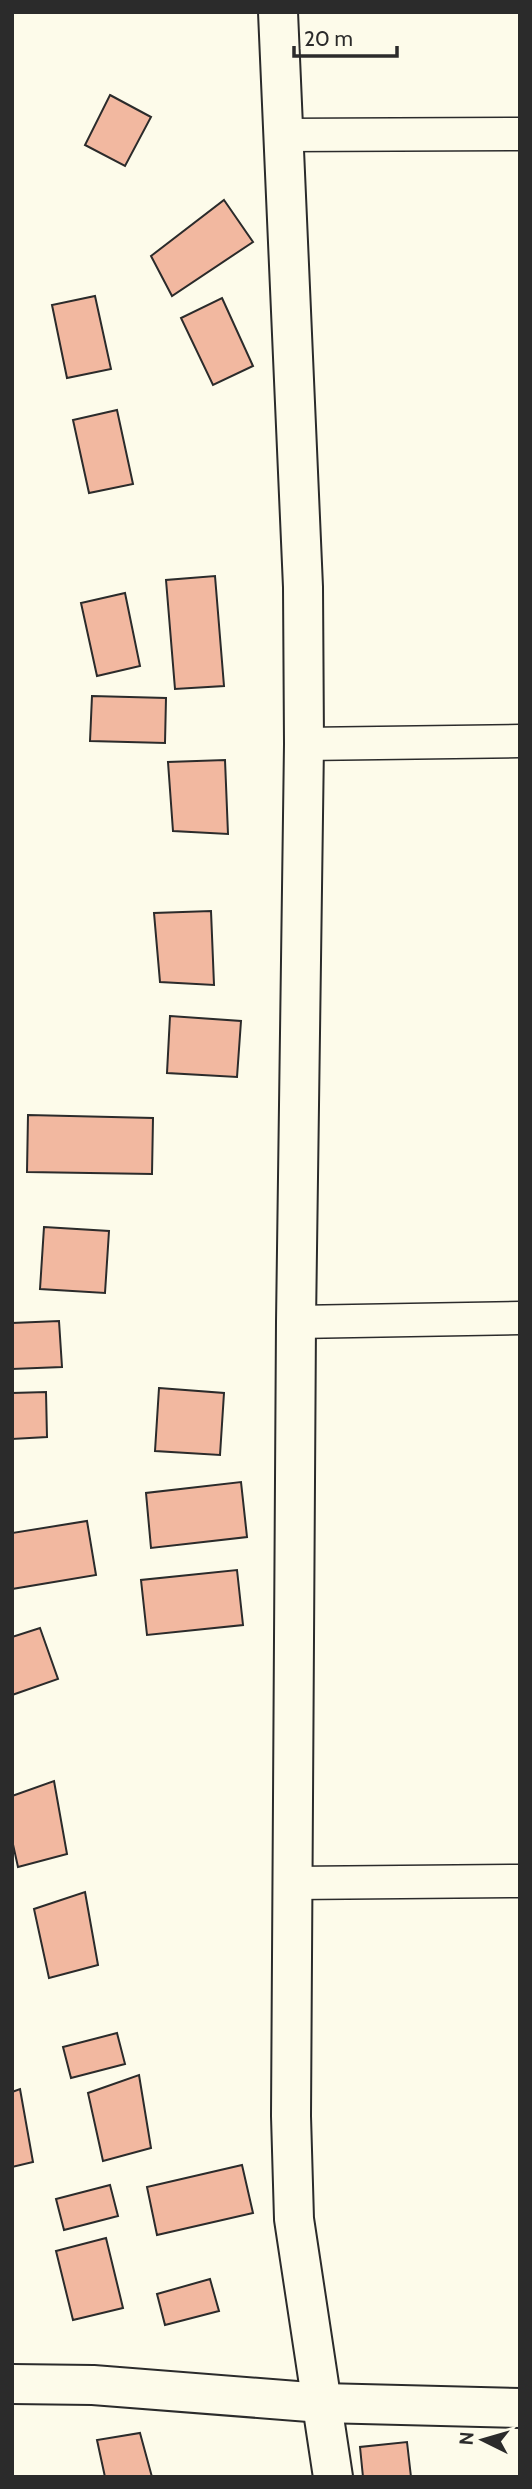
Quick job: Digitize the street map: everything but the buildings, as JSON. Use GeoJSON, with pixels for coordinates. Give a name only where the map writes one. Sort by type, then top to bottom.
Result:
{"type":"FeatureCollection","features":[{"type":"Feature","properties":{"kind":"street"},"geometry":{"type":"LineString","coordinates":[[278,12],[303,587],[304,744],[296,1322],[290,2116],[294,2219],[333,2477]]}},
{"type":"Feature","properties":{"kind":"street"},"geometry":{"type":"LineString","coordinates":[[283,135],[520,134]]}},
{"type":"Feature","properties":{"kind":"street"},"geometry":{"type":"LineString","coordinates":[[304,744],[520,741]]}},
{"type":"Feature","properties":{"kind":"street"},"geometry":{"type":"LineString","coordinates":[[296,1322],[520,1318]]}},
{"type":"Feature","properties":{"kind":"street"},"geometry":{"type":"LineString","coordinates":[[293,1883],[520,1881]]}},
{"type":"Feature","properties":{"kind":"street"},"geometry":{"type":"LineString","coordinates":[[12,2384],[93,2385],[322,2403],[520,2408]]}}]}
